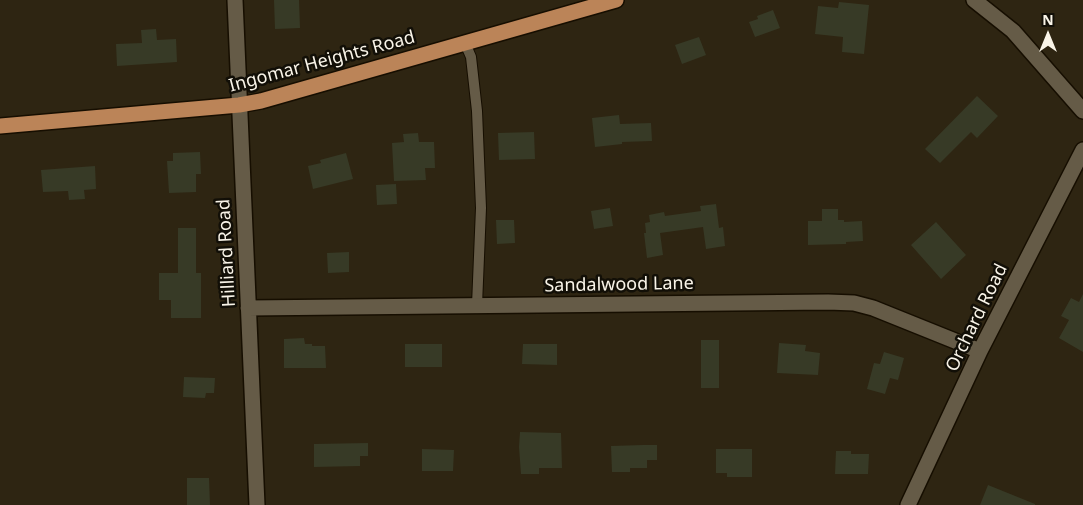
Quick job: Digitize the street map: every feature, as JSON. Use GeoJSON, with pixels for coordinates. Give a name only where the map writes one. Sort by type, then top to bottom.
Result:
{"type":"FeatureCollection","features":[{"type":"Feature","properties":{"kind":"main road","name":"Ingomar Heights Road"},"geometry":{"type":"LineString","coordinates":[[0,126],[239,105],[280,96],[616,0]]}},
{"type":"Feature","properties":{"kind":"street","name":"Hilliard Road"},"geometry":{"type":"LineString","coordinates":[[235,0],[257,505]]}},
{"type":"Feature","properties":{"kind":"street"},"geometry":{"type":"LineString","coordinates":[[974,0],[1013,31],[1083,111]]}},
{"type":"Feature","properties":{"kind":"street","name":"Orchard Road"},"geometry":{"type":"LineString","coordinates":[[908,505],[980,351],[1083,150]]}},
{"type":"Feature","properties":{"kind":"street","name":"Sandalwood Lane"},"geometry":{"type":"LineString","coordinates":[[248,308],[854,303],[873,308],[980,351]]}},
{"type":"Feature","properties":{"kind":"lane"},"geometry":{"type":"LineString","coordinates":[[465,42],[471,58],[477,111],[481,208],[477,305]]}},
{"type":"Feature","properties":{"kind":"building"},"geometry":{"type":"Polygon","coordinates":[[[274,0],[299,0],[300,28],[275,29],[274,0]]]}},
{"type":"Feature","properties":{"kind":"building"},"geometry":{"type":"Polygon","coordinates":[[[839,2],[869,5],[864,54],[842,52],[843,37],[815,34],[818,6],[838,8],[839,2]]]}},
{"type":"Feature","properties":{"kind":"building"},"geometry":{"type":"Polygon","coordinates":[[[773,10],[780,28],[755,37],[749,22],[758,19],[757,16],[773,10]]]}},
{"type":"Feature","properties":{"kind":"building"},"geometry":{"type":"Polygon","coordinates":[[[156,29],[157,40],[176,39],[177,62],[117,66],[116,44],[142,43],[141,30],[156,29]]]}},
{"type":"Feature","properties":{"kind":"building"},"geometry":{"type":"Polygon","coordinates":[[[699,37],[706,55],[682,64],[675,45],[699,37]]]}},
{"type":"Feature","properties":{"kind":"building"},"geometry":{"type":"Polygon","coordinates":[[[977,96],[998,116],[977,138],[971,132],[940,163],[925,149],[977,96]]]}},
{"type":"Feature","properties":{"kind":"building"},"geometry":{"type":"Polygon","coordinates":[[[619,115],[620,124],[651,123],[652,141],[622,142],[622,144],[595,147],[592,118],[619,115]]]}},
{"type":"Feature","properties":{"kind":"building"},"geometry":{"type":"Polygon","coordinates":[[[534,132],[535,159],[499,160],[498,133],[534,132]]]}},
{"type":"Feature","properties":{"kind":"building"},"geometry":{"type":"Polygon","coordinates":[[[418,133],[419,142],[434,142],[435,168],[425,168],[426,180],[394,181],[392,143],[404,142],[403,134],[418,133]]]}},
{"type":"Feature","properties":{"kind":"building"},"geometry":{"type":"Polygon","coordinates":[[[200,152],[201,174],[196,174],[196,192],[169,193],[167,161],[173,161],[173,153],[200,152]]]}},
{"type":"Feature","properties":{"kind":"building"},"geometry":{"type":"Polygon","coordinates":[[[346,153],[353,179],[313,189],[308,166],[321,163],[320,160],[346,153]]]}},
{"type":"Feature","properties":{"kind":"building"},"geometry":{"type":"Polygon","coordinates":[[[95,166],[96,189],[84,190],[85,199],[69,200],[68,191],[43,192],[41,170],[95,166]]]}},
{"type":"Feature","properties":{"kind":"building"},"geometry":{"type":"Polygon","coordinates":[[[396,184],[397,204],[377,205],[376,185],[396,184]]]}},
{"type":"Feature","properties":{"kind":"building"},"geometry":{"type":"Polygon","coordinates":[[[716,204],[719,228],[723,227],[725,246],[706,249],[703,227],[660,233],[663,255],[647,258],[644,233],[646,233],[645,223],[650,222],[649,215],[664,212],[665,216],[701,211],[700,206],[716,204]]]}},
{"type":"Feature","properties":{"kind":"building"},"geometry":{"type":"Polygon","coordinates":[[[610,208],[613,226],[594,229],[591,211],[610,208]]]}},
{"type":"Feature","properties":{"kind":"building"},"geometry":{"type":"Polygon","coordinates":[[[822,209],[838,209],[838,220],[844,220],[844,222],[862,221],[863,241],[846,242],[846,244],[808,245],[808,221],[822,221],[822,209]]]}},
{"type":"Feature","properties":{"kind":"building"},"geometry":{"type":"Polygon","coordinates":[[[496,220],[514,220],[515,243],[497,244],[496,220]]]}},
{"type":"Feature","properties":{"kind":"building"},"geometry":{"type":"Polygon","coordinates":[[[936,222],[966,255],[941,279],[911,245],[936,222]]]}},
{"type":"Feature","properties":{"kind":"building"},"geometry":{"type":"Polygon","coordinates":[[[178,228],[196,228],[196,273],[201,273],[201,318],[171,318],[171,300],[159,300],[159,273],[178,273],[178,228]]]}},
{"type":"Feature","properties":{"kind":"building"},"geometry":{"type":"Polygon","coordinates":[[[349,252],[349,272],[328,273],[327,253],[349,252]]]}},
{"type":"Feature","properties":{"kind":"building"},"geometry":{"type":"Polygon","coordinates":[[[1083,294],[1083,352],[1059,338],[1069,320],[1061,316],[1071,298],[1079,302],[1083,294]]]}},
{"type":"Feature","properties":{"kind":"building"},"geometry":{"type":"Polygon","coordinates":[[[304,338],[305,344],[325,346],[326,368],[284,368],[284,339],[304,338]]]}},
{"type":"Feature","properties":{"kind":"building"},"geometry":{"type":"Polygon","coordinates":[[[701,340],[719,340],[719,388],[701,388],[701,340]]]}},
{"type":"Feature","properties":{"kind":"building"},"geometry":{"type":"Polygon","coordinates":[[[779,343],[806,345],[805,351],[820,353],[818,375],[777,373],[779,343]]]}},
{"type":"Feature","properties":{"kind":"building"},"geometry":{"type":"Polygon","coordinates":[[[405,344],[442,344],[442,367],[405,367],[405,344]]]}},
{"type":"Feature","properties":{"kind":"building"},"geometry":{"type":"Polygon","coordinates":[[[523,344],[557,344],[557,365],[522,364],[523,344]]]}},
{"type":"Feature","properties":{"kind":"building"},"geometry":{"type":"Polygon","coordinates":[[[884,352],[904,358],[898,380],[890,378],[885,394],[867,389],[874,363],[880,364],[884,352]]]}},
{"type":"Feature","properties":{"kind":"building"},"geometry":{"type":"Polygon","coordinates":[[[184,377],[215,378],[214,393],[206,393],[205,398],[183,397],[184,377]]]}},
{"type":"Feature","properties":{"kind":"building"},"geometry":{"type":"Polygon","coordinates":[[[520,432],[561,433],[562,468],[539,468],[539,474],[521,474],[520,432]]]}},
{"type":"Feature","properties":{"kind":"building"},"geometry":{"type":"Polygon","coordinates":[[[368,443],[368,456],[360,456],[360,466],[314,467],[314,444],[368,443]]]}},
{"type":"Feature","properties":{"kind":"building"},"geometry":{"type":"Polygon","coordinates":[[[657,445],[657,460],[647,460],[647,468],[630,468],[630,472],[612,472],[611,446],[657,445]]]}},
{"type":"Feature","properties":{"kind":"building"},"geometry":{"type":"Polygon","coordinates":[[[422,449],[454,450],[453,471],[422,471],[422,449]]]}},
{"type":"Feature","properties":{"kind":"building"},"geometry":{"type":"Polygon","coordinates":[[[716,449],[752,449],[752,477],[727,477],[727,473],[716,473],[716,449]]]}},
{"type":"Feature","properties":{"kind":"building"},"geometry":{"type":"Polygon","coordinates":[[[836,451],[851,451],[851,454],[869,454],[868,474],[835,474],[836,451]]]}},
{"type":"Feature","properties":{"kind":"building"},"geometry":{"type":"Polygon","coordinates":[[[187,478],[209,478],[210,505],[187,505],[187,478]]]}},
{"type":"Feature","properties":{"kind":"building"},"geometry":{"type":"Polygon","coordinates":[[[988,485],[1035,504],[1035,505],[980,505],[988,485]]]}}]}
